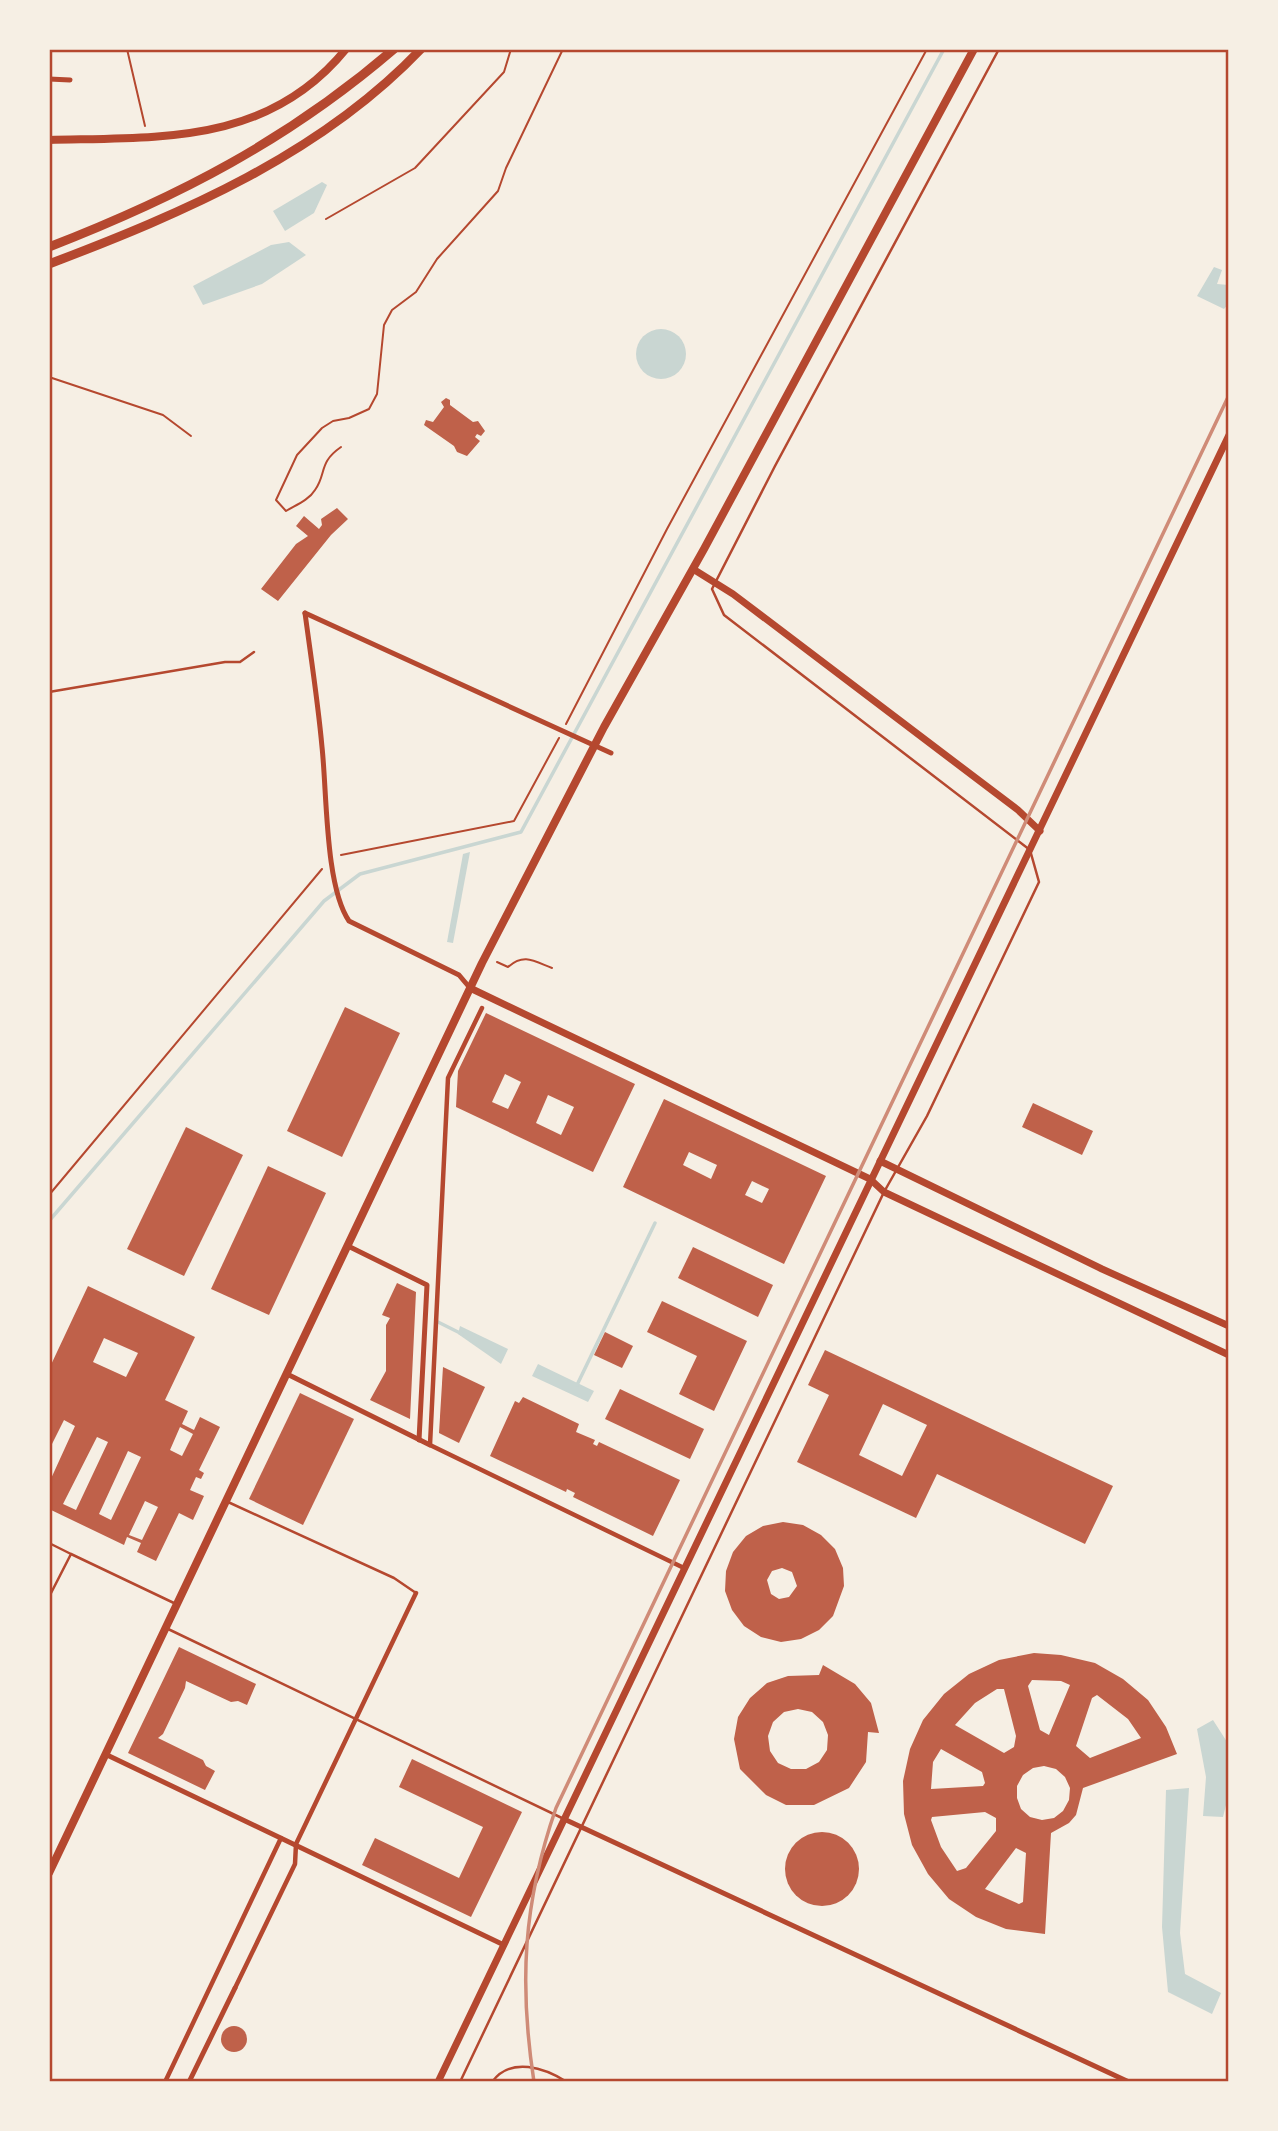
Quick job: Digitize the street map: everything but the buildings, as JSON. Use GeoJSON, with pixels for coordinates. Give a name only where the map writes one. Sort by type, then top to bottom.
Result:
{"type":"FeatureCollection","features":[{"type":"Feature","properties":{"kind":"highway"},"geometry":{"type":"LineString","coordinates":[[49,247],[167,198],[239,161],[333,99],[394,49]]}},
{"type":"Feature","properties":{"kind":"highway"},"geometry":{"type":"LineString","coordinates":[[49,264],[186,211],[245,180],[344,114],[421,49]]}},
{"type":"Feature","properties":{"kind":"main road"},"geometry":{"type":"LineString","coordinates":[[49,140],[148,137],[217,130],[256,117],[307,87],[346,49]]}},
{"type":"Feature","properties":{"kind":"main road"},"geometry":{"type":"LineString","coordinates":[[49,1873],[470,988],[594,745],[693,569],[974,49]]}},
{"type":"Feature","properties":{"kind":"street"},"geometry":{"type":"LineString","coordinates":[[49,79],[70,80]]}},
{"type":"Feature","properties":{"kind":"street"},"geometry":{"type":"LineString","coordinates":[[438,2082],[1229,435]]}},
{"type":"Feature","properties":{"kind":"street"},"geometry":{"type":"LineString","coordinates":[[693,569],[1018,810],[1040,831]]}},
{"type":"Feature","properties":{"kind":"street"},"geometry":{"type":"LineString","coordinates":[[611,753],[305,613],[321,740],[332,881],[339,907],[349,921],[459,975],[470,988],[870,1179],[884,1192],[1229,1355]]}},
{"type":"Feature","properties":{"kind":"street"},"geometry":{"type":"LineString","coordinates":[[430,1445],[448,1078],[482,1008]]}},
{"type":"Feature","properties":{"kind":"street"},"geometry":{"type":"LineString","coordinates":[[880,1161],[1102,1269],[1229,1326]]}},
{"type":"Feature","properties":{"kind":"street"},"geometry":{"type":"LineString","coordinates":[[348,1246],[427,1285],[419,1440]]}},
{"type":"Feature","properties":{"kind":"street"},"geometry":{"type":"LineString","coordinates":[[287,1374],[684,1568]]}},
{"type":"Feature","properties":{"kind":"street"},"geometry":{"type":"LineString","coordinates":[[189,2082],[295,1864],[296,1844],[416,1593]]}},
{"type":"Feature","properties":{"kind":"street"},"geometry":{"type":"LineString","coordinates":[[105,1754],[504,1945]]}},
{"type":"Feature","properties":{"kind":"street"},"geometry":{"type":"LineString","coordinates":[[564,1819],[1129,2082]]}},
{"type":"Feature","properties":{"kind":"street"},"geometry":{"type":"LineString","coordinates":[[165,2082],[281,1837]]}},
{"type":"Feature","properties":{"kind":"lane"},"geometry":{"type":"LineString","coordinates":[[460,2082],[884,1192],[898,1170],[1039,882],[1031,850],[724,615],[713,586],[999,49]]}},
{"type":"Feature","properties":{"kind":"lane"},"geometry":{"type":"LineString","coordinates":[[49,692],[225,662],[240,662],[254,652]]}},
{"type":"Feature","properties":{"kind":"lane"},"geometry":{"type":"LineString","coordinates":[[225,1500],[394,1578],[416,1593]]}},
{"type":"Feature","properties":{"kind":"lane"},"geometry":{"type":"LineString","coordinates":[[49,1543],[176,1604]]}},
{"type":"Feature","properties":{"kind":"lane"},"geometry":{"type":"LineString","coordinates":[[49,1597],[71,1554]]}},
{"type":"Feature","properties":{"kind":"lane"},"geometry":{"type":"LineString","coordinates":[[166,1628],[564,1819]]}},
{"type":"Feature","properties":{"kind":"lane"},"geometry":{"type":"LineString","coordinates":[[492,2082],[506,2069],[522,2066],[550,2071],[567,2082]]}},
{"type":"Feature","properties":{"kind":"path"},"geometry":{"type":"LineString","coordinates":[[127,49],[148,137]]}},
{"type":"Feature","properties":{"kind":"path"},"geometry":{"type":"LineString","coordinates":[[326,219],[415,168],[504,72],[511,49]]}},
{"type":"Feature","properties":{"kind":"path"},"geometry":{"type":"LineString","coordinates":[[341,447],[330,455],[321,470],[316,489],[308,497],[286,511],[279,506],[276,500],[298,455],[322,428],[332,421],[349,418],[369,409],[377,394],[384,326],[388,318],[402,300],[416,292],[437,259],[498,191],[506,167],[562,49]]}},
{"type":"Feature","properties":{"kind":"path"},"geometry":{"type":"LineString","coordinates":[[49,1195],[182,1039],[240,964],[331,862],[344,854],[514,821],[667,529],[927,49]]}},
{"type":"Feature","properties":{"kind":"path"},"geometry":{"type":"LineString","coordinates":[[49,377],[163,415],[191,436]]}},
{"type":"Feature","properties":{"kind":"path"},"geometry":{"type":"LineString","coordinates":[[498,962],[508,967],[518,959],[526,958],[552,968]]}},
{"type":"Feature","properties":{"kind":"shaded area"},"geometry":{"type":"Polygon","coordinates":[[[322,182],[327,185],[314,213],[285,231],[273,211],[322,182]]]}},
{"type":"Feature","properties":{"kind":"shaded area"},"geometry":{"type":"Polygon","coordinates":[[[289,242],[306,255],[262,284],[203,305],[193,286],[271,245],[289,242]]]}},
{"type":"Feature","properties":{"kind":"shaded area"},"geometry":{"type":"Polygon","coordinates":[[[1214,267],[1222,270],[1217,284],[1229,285],[1229,303],[1224,309],[1197,296],[1214,267]]]}},
{"type":"Feature","properties":{"kind":"shaded area"},"geometry":{"type":"Polygon","coordinates":[[[661,329],[678,337],[686,354],[678,371],[661,379],[644,371],[636,354],[644,337],[661,329]]]}},
{"type":"Feature","properties":{"kind":"shaded area"},"geometry":{"type":"Polygon","coordinates":[[[470,852],[453,943],[447,942],[463,854],[470,852]]]}},
{"type":"Feature","properties":{"kind":"shaded area"},"geometry":{"type":"Polygon","coordinates":[[[460,1326],[508,1349],[501,1364],[458,1334],[460,1326]]]}},
{"type":"Feature","properties":{"kind":"shaded area"},"geometry":{"type":"Polygon","coordinates":[[[538,1364],[594,1391],[588,1402],[532,1376],[538,1364]]]}},
{"type":"Feature","properties":{"kind":"shaded area"},"geometry":{"type":"Polygon","coordinates":[[[1213,1720],[1229,1745],[1229,1793],[1223,1817],[1203,1816],[1206,1777],[1197,1729],[1213,1720]]]}},
{"type":"Feature","properties":{"kind":"shaded area"},"geometry":{"type":"Polygon","coordinates":[[[1189,1788],[1180,1933],[1185,1974],[1221,1993],[1212,2014],[1168,1992],[1162,1927],[1166,1790],[1189,1788]]]}},
{"type":"Feature","properties":{"kind":"waterway"},"geometry":{"type":"LineString","coordinates":[[49,1221],[324,901],[360,874],[521,832],[944,49]]}},
{"type":"Feature","properties":{"kind":"waterway"},"geometry":{"type":"LineString","coordinates":[[577,1385],[655,1223]]}},
{"type":"Feature","properties":{"kind":"waterway"},"geometry":{"type":"LineString","coordinates":[[436,1321],[462,1334]]}},
{"type":"Feature","properties":{"kind":"railway"},"geometry":{"type":"LineString","coordinates":[[534,2082],[526,2011],[527,1944],[537,1877],[556,1808],[1229,395]]}}]}
